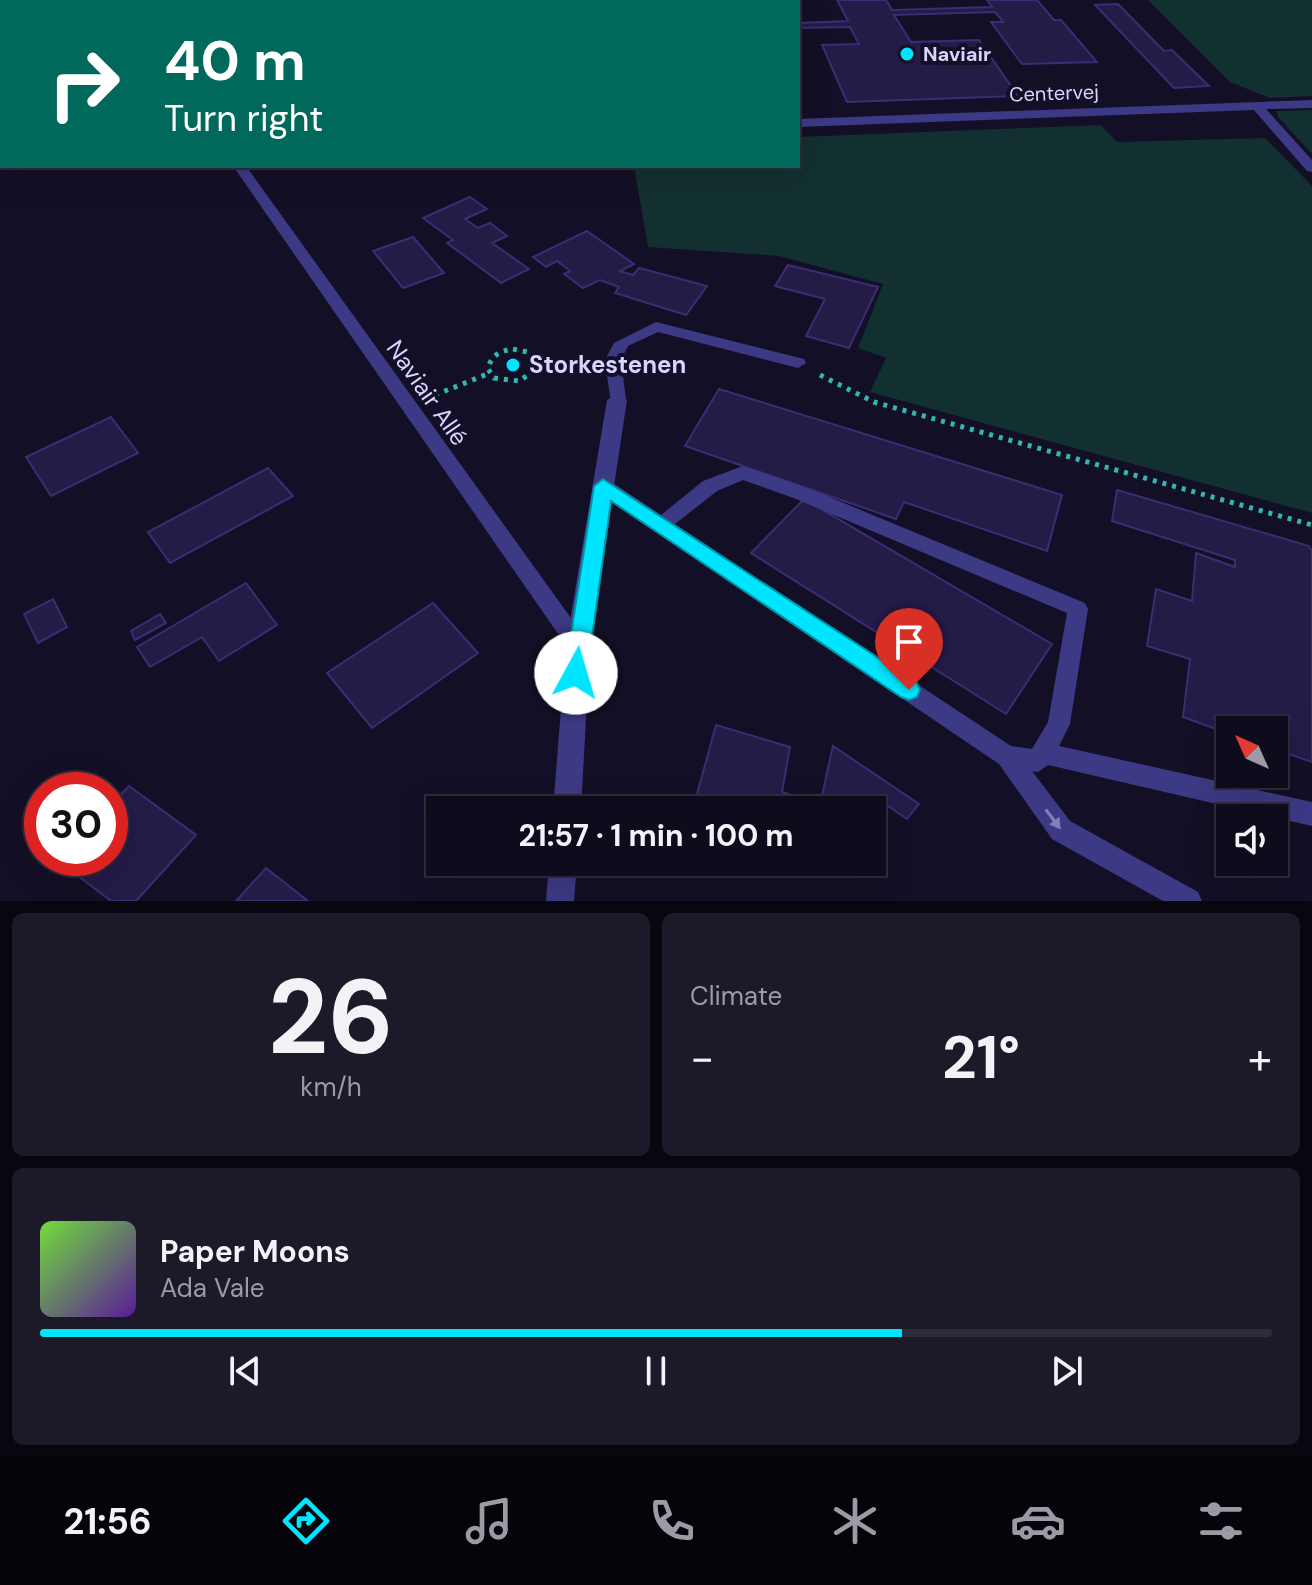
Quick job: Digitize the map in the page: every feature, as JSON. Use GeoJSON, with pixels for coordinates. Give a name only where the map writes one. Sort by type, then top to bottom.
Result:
{"type":"FeatureCollection","features":[{"type":"Feature","properties":{"kind":"street"},"geometry":{"type":"LineString","coordinates":[[568,796],[578,645],[617,400]]}},
{"type":"Feature","properties":{"kind":"street"},"geometry":{"type":"LineString","coordinates":[[560,901],[562,876]]}},
{"type":"Feature","properties":{"kind":"lane","name":"Centervej"},"geometry":{"type":"LineString","coordinates":[[800,123],[1312,104]]}},
{"type":"Feature","properties":{"kind":"lane"},"geometry":{"type":"LineString","coordinates":[[1256,105],[1312,168]]}},
{"type":"Feature","properties":{"kind":"lane","name":"Naviair Allé"},"geometry":{"type":"LineString","coordinates":[[240,168],[578,645]]}},
{"type":"Feature","properties":{"kind":"lane"},"geometry":{"type":"LineString","coordinates":[[617,400],[613,360],[622,343],[656,327],[798,363]]}},
{"type":"Feature","properties":{"kind":"lane"},"geometry":{"type":"LineString","coordinates":[[661,525],[710,486],[743,473],[803,494],[1078,609],[1059,724],[1038,761],[1007,756]]}},
{"type":"Feature","properties":{"kind":"lane"},"geometry":{"type":"LineString","coordinates":[[603,486],[1007,756],[1061,830],[1189,901]]}},
{"type":"Feature","properties":{"kind":"lane"},"geometry":{"type":"LineString","coordinates":[[1042,753],[1312,814]]}},
{"type":"Feature","properties":{"kind":"path"},"geometry":{"type":"LineString","coordinates":[[506,350],[527,351],[538,363],[533,374],[519,381],[501,381],[490,373],[491,360],[506,350]]}},
{"type":"Feature","properties":{"kind":"path"},"geometry":{"type":"LineString","coordinates":[[798,363],[874,402],[1312,525]]}},
{"type":"Feature","properties":{"kind":"path"},"geometry":{"type":"LineString","coordinates":[[406,406],[490,373]]}},
{"type":"Feature","properties":{"kind":"green space"},"geometry":{"type":"Polygon","coordinates":[[[1148,0],[1312,0],[1312,96],[1270,98],[1230,82],[1148,0]]]}},
{"type":"Feature","properties":{"kind":"green space"},"geometry":{"type":"Polygon","coordinates":[[[1312,110],[1312,154],[1278,117],[1277,111],[1312,110]]]}},
{"type":"Feature","properties":{"kind":"green space"},"geometry":{"type":"Polygon","coordinates":[[[1101,125],[1117,142],[1265,138],[1312,186],[1312,513],[870,392],[886,358],[858,348],[883,284],[779,256],[648,247],[634,168],[800,168],[800,137],[1101,125]]]}},
{"type":"Feature","properties":{"kind":"building","name":"Naviair"},"geometry":{"type":"Polygon","coordinates":[[[837,0],[886,0],[892,10],[992,7],[987,0],[1037,0],[1054,20],[1061,20],[1097,62],[1022,64],[991,22],[1003,22],[995,12],[894,15],[911,42],[979,40],[1018,96],[847,102],[822,45],[859,44],[850,27],[800,28],[800,23],[848,21],[837,0]]]}},
{"type":"Feature","properties":{"kind":"building"},"geometry":{"type":"Polygon","coordinates":[[[1118,4],[1164,51],[1172,50],[1209,86],[1174,88],[1095,5],[1118,4]]]}},
{"type":"Feature","properties":{"kind":"building"},"geometry":{"type":"Polygon","coordinates":[[[470,197],[487,209],[465,219],[478,228],[490,223],[507,236],[492,243],[529,269],[501,283],[447,243],[453,240],[423,218],[470,197]]]}},
{"type":"Feature","properties":{"kind":"building"},"geometry":{"type":"Polygon","coordinates":[[[587,231],[634,264],[620,271],[633,275],[639,268],[707,286],[686,315],[615,293],[619,287],[600,280],[583,288],[564,274],[570,271],[557,261],[546,267],[533,257],[587,231]]]}},
{"type":"Feature","properties":{"kind":"building"},"geometry":{"type":"Polygon","coordinates":[[[413,237],[444,273],[403,288],[373,251],[413,237]]]}},
{"type":"Feature","properties":{"kind":"building"},"geometry":{"type":"Polygon","coordinates":[[[788,265],[878,287],[849,348],[806,336],[825,299],[775,286],[788,265]]]}},
{"type":"Feature","properties":{"kind":"building"},"geometry":{"type":"Polygon","coordinates":[[[719,389],[1062,495],[1047,551],[904,502],[896,519],[685,446],[719,389]]]}},
{"type":"Feature","properties":{"kind":"building"},"geometry":{"type":"Polygon","coordinates":[[[111,417],[138,453],[51,496],[26,457],[111,417]]]}},
{"type":"Feature","properties":{"kind":"building"},"geometry":{"type":"Polygon","coordinates":[[[268,468],[293,496],[170,563],[148,532],[268,468]]]}},
{"type":"Feature","properties":{"kind":"building"},"geometry":{"type":"Polygon","coordinates":[[[1117,490],[1309,546],[1312,551],[1312,762],[1288,754],[1288,716],[1216,716],[1216,729],[1183,717],[1190,659],[1147,646],[1156,589],[1192,601],[1196,553],[1235,567],[1235,560],[1112,521],[1117,490]]]}},
{"type":"Feature","properties":{"kind":"building"},"geometry":{"type":"Polygon","coordinates":[[[804,499],[1052,644],[1006,714],[751,553],[804,499]]]}},
{"type":"Feature","properties":{"kind":"building"},"geometry":{"type":"Polygon","coordinates":[[[246,583],[277,625],[219,661],[202,637],[150,667],[137,647],[246,583]]]}},
{"type":"Feature","properties":{"kind":"building"},"geometry":{"type":"Polygon","coordinates":[[[53,599],[67,627],[38,643],[24,614],[53,599]]]}},
{"type":"Feature","properties":{"kind":"building"},"geometry":{"type":"Polygon","coordinates":[[[433,603],[478,653],[372,728],[327,673],[433,603]]]}},
{"type":"Feature","properties":{"kind":"building"},"geometry":{"type":"Polygon","coordinates":[[[160,614],[166,623],[135,640],[131,631],[160,614]]]}},
{"type":"Feature","properties":{"kind":"building"},"geometry":{"type":"Polygon","coordinates":[[[716,725],[790,747],[782,792],[795,796],[697,794],[716,725]]]}},
{"type":"Feature","properties":{"kind":"building"},"geometry":{"type":"Polygon","coordinates":[[[833,746],[919,804],[907,819],[886,805],[886,796],[822,796],[833,746]]]}},
{"type":"Feature","properties":{"kind":"building"},"geometry":{"type":"Polygon","coordinates":[[[128,787],[196,835],[136,901],[111,901],[78,876],[128,876],[128,787]]]}},
{"type":"Feature","properties":{"kind":"building"},"geometry":{"type":"Polygon","coordinates":[[[266,868],[308,901],[236,901],[266,868]]]}},
{"type":"Feature","properties":{"kind":"place","name":"Naviair"},"geometry":{"type":"Point","coordinates":[907,54]}},
{"type":"Feature","properties":{"kind":"place","name":"Storkestenen"},"geometry":{"type":"Point","coordinates":[513,365]}},
{"type":"Feature","properties":{"kind":"route"},"geometry":{"type":"LineString","coordinates":[[576,673],[603,486],[909,690]]}}]}
